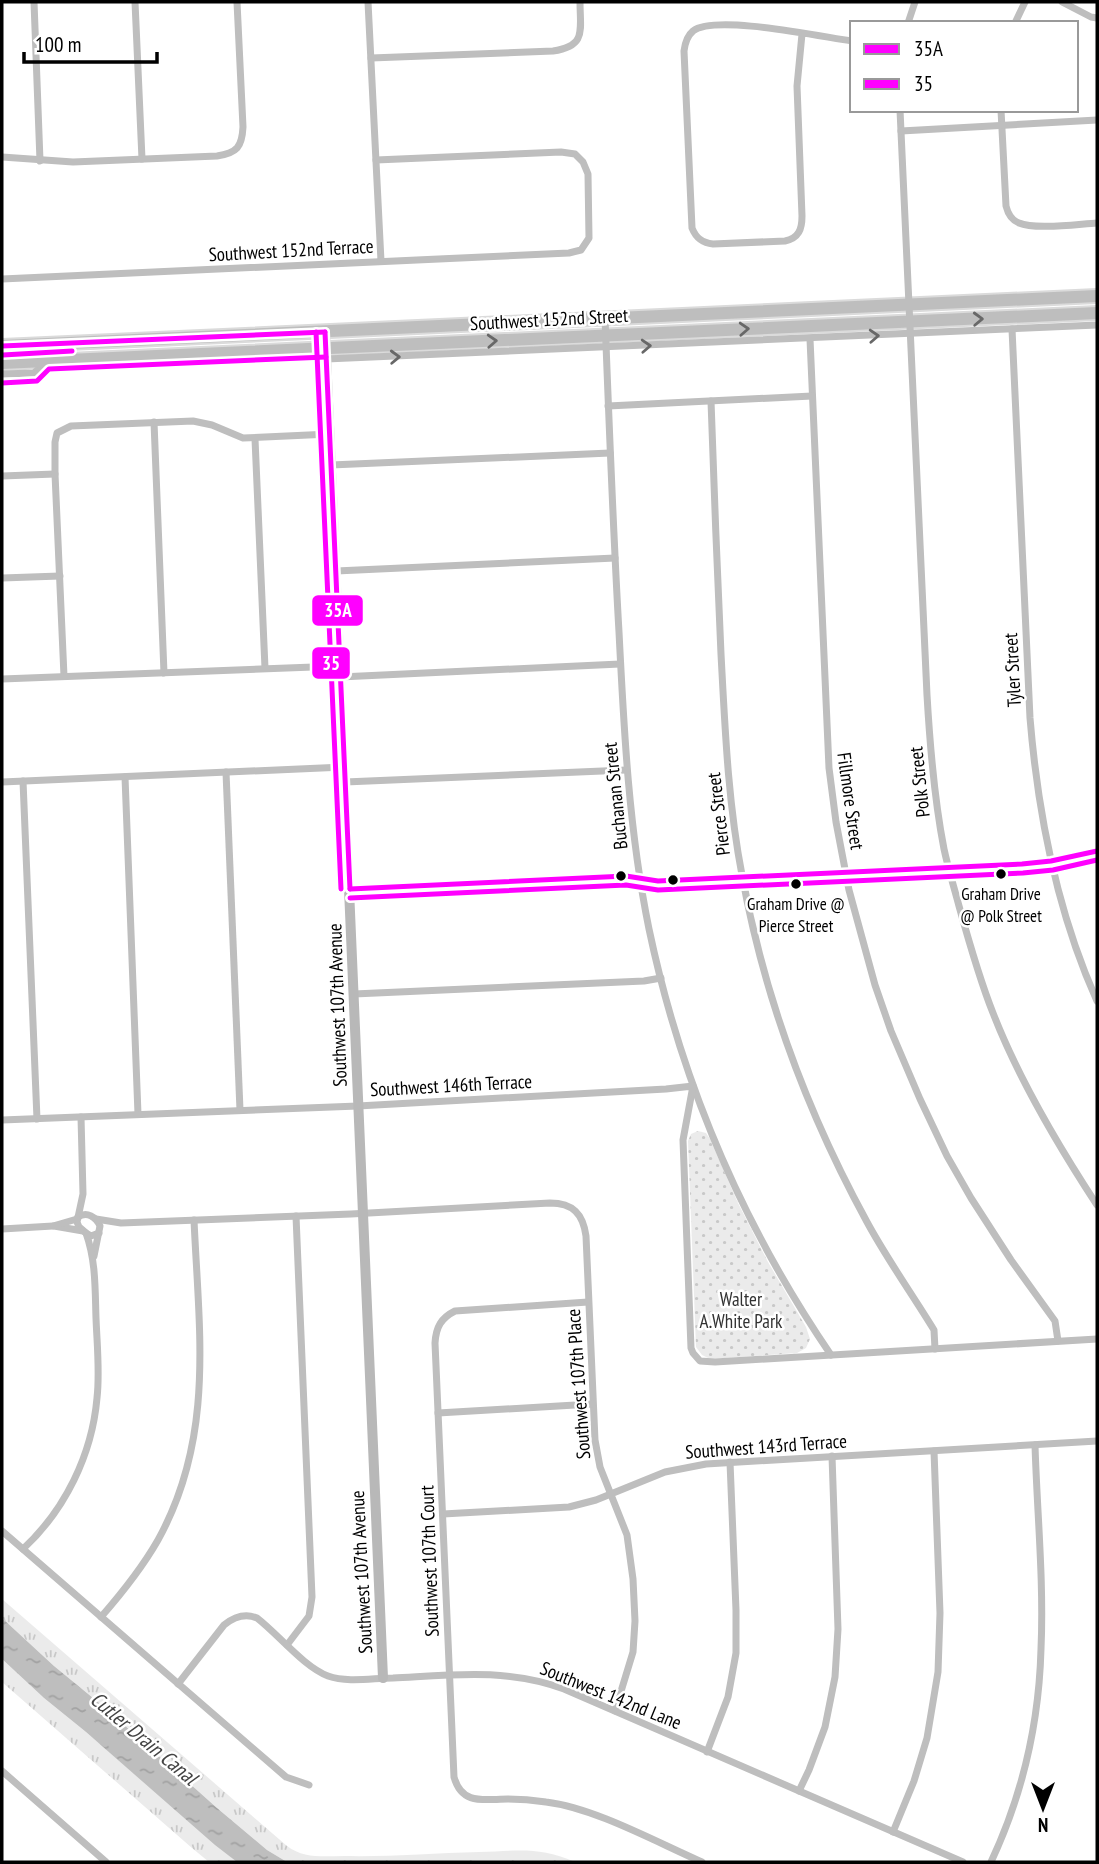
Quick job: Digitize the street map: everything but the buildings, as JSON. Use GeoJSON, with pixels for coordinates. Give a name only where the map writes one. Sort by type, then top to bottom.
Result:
{"type":"FeatureCollection","features":[{"type":"Feature","properties":{"kind":"main road","name":"Southwest 152nd Street"},"geometry":{"type":"LineString","coordinates":[[2,346],[1097,296]]}},
{"type":"Feature","properties":{"kind":"main road","name":"Southwest 152nd Street"},"geometry":{"type":"LineString","coordinates":[[2,363],[326,354],[606,342],[910,328],[1097,313]]}},
{"type":"Feature","properties":{"kind":"main road"},"geometry":{"type":"LineString","coordinates":[[30,344],[39,352],[41,361]]}},
{"type":"Feature","properties":{"kind":"street"},"geometry":{"type":"LineString","coordinates":[[34,2],[40,161]]}},
{"type":"Feature","properties":{"kind":"street"},"geometry":{"type":"LineString","coordinates":[[135,2],[142,159]]}},
{"type":"Feature","properties":{"kind":"street"},"geometry":{"type":"LineString","coordinates":[[2,157],[73,162],[217,156],[230,153],[238,147],[243,127],[237,2]]}},
{"type":"Feature","properties":{"kind":"street"},"geometry":{"type":"LineString","coordinates":[[368,2],[381,261]]}},
{"type":"Feature","properties":{"kind":"street"},"geometry":{"type":"LineString","coordinates":[[371,58],[553,51],[567,48],[574,45],[580,31],[580,2]]}},
{"type":"Feature","properties":{"kind":"street"},"geometry":{"type":"LineString","coordinates":[[909,21],[915,2]]}},
{"type":"Feature","properties":{"kind":"street"},"geometry":{"type":"LineString","coordinates":[[1016,21],[1025,2]]}},
{"type":"Feature","properties":{"kind":"street"},"geometry":{"type":"LineString","coordinates":[[1062,2],[1097,18]]}},
{"type":"Feature","properties":{"kind":"street"},"geometry":{"type":"LineString","coordinates":[[802,34],[797,86],[802,216],[798,234],[793,239],[782,241],[713,244],[703,242],[692,228],[684,51],[689,35],[699,28],[715,25],[767,28],[850,41]]}},
{"type":"Feature","properties":{"kind":"street","name":"Polk Street"},"geometry":{"type":"LineString","coordinates":[[900,112],[929,722],[940,824],[949,869],[976,964],[1004,1038],[1039,1110],[1097,1205]]}},
{"type":"Feature","properties":{"kind":"street"},"geometry":{"type":"LineString","coordinates":[[1000,112],[1005,200],[1012,219],[1034,226],[1097,223]]}},
{"type":"Feature","properties":{"kind":"street"},"geometry":{"type":"LineString","coordinates":[[901,131],[1097,120]]}},
{"type":"Feature","properties":{"kind":"street","name":"Southwest 152nd Terrace"},"geometry":{"type":"LineString","coordinates":[[2,279],[569,253],[581,250],[589,238],[588,174],[583,162],[575,154],[561,152],[376,160]]}},
{"type":"Feature","properties":{"kind":"street","name":"Buchanan Street"},"geometry":{"type":"LineString","coordinates":[[605,318],[626,770],[649,929],[693,1086],[726,1167],[757,1234],[831,1355]]}},
{"type":"Feature","properties":{"kind":"street"},"geometry":{"type":"LineString","coordinates":[[606,342],[810,339],[910,328],[1012,329],[1097,325]]}},
{"type":"Feature","properties":{"kind":"street","name":"Tyler Street"},"geometry":{"type":"LineString","coordinates":[[1012,329],[1035,777],[1051,861],[1066,914],[1097,1001]]}},
{"type":"Feature","properties":{"kind":"street","name":"Southwest 107th Avenue"},"geometry":{"type":"LineString","coordinates":[[325,332],[383,1678]]}},
{"type":"Feature","properties":{"kind":"street","name":"Fillmore Street"},"geometry":{"type":"LineString","coordinates":[[810,339],[829,768],[845,872],[858,926],[891,1031],[947,1156],[971,1198],[1055,1321],[1058,1341]]}},
{"type":"Feature","properties":{"kind":"street"},"geometry":{"type":"LineString","coordinates":[[2,374],[34,373],[41,367],[41,361]]}},
{"type":"Feature","properties":{"kind":"street"},"geometry":{"type":"LineString","coordinates":[[608,405],[812,396]]}},
{"type":"Feature","properties":{"kind":"street","name":"Pierce Street"},"geometry":{"type":"LineString","coordinates":[[711,401],[725,723],[734,826],[755,936],[775,1007],[801,1082],[829,1146],[868,1223],[934,1330],[935,1349]]}},
{"type":"Feature","properties":{"kind":"street"},"geometry":{"type":"LineString","coordinates":[[64,676],[55,474],[57,433],[71,426],[198,421],[238,437],[255,439],[330,434]]}},
{"type":"Feature","properties":{"kind":"street"},"geometry":{"type":"LineString","coordinates":[[153,422],[164,673]]}},
{"type":"Feature","properties":{"kind":"street"},"geometry":{"type":"LineString","coordinates":[[255,439],[265,668]]}},
{"type":"Feature","properties":{"kind":"street"},"geometry":{"type":"LineString","coordinates":[[331,466],[610,453]]}},
{"type":"Feature","properties":{"kind":"street"},"geometry":{"type":"LineString","coordinates":[[2,477],[55,474]]}},
{"type":"Feature","properties":{"kind":"street"},"geometry":{"type":"LineString","coordinates":[[336,571],[615,558]]}},
{"type":"Feature","properties":{"kind":"street"},"geometry":{"type":"LineString","coordinates":[[2,578],[60,576]]}},
{"type":"Feature","properties":{"kind":"street"},"geometry":{"type":"LineString","coordinates":[[2,680],[265,668],[340,671],[620,664]]}},
{"type":"Feature","properties":{"kind":"street"},"geometry":{"type":"LineString","coordinates":[[2,782],[344,767]]}},
{"type":"Feature","properties":{"kind":"street"},"geometry":{"type":"LineString","coordinates":[[345,782],[626,770]]}},
{"type":"Feature","properties":{"kind":"street"},"geometry":{"type":"LineString","coordinates":[[226,772],[240,1110]]}},
{"type":"Feature","properties":{"kind":"street"},"geometry":{"type":"LineString","coordinates":[[125,777],[138,1114]]}},
{"type":"Feature","properties":{"kind":"street"},"geometry":{"type":"LineString","coordinates":[[23,781],[37,1119]]}},
{"type":"Feature","properties":{"kind":"street"},"geometry":{"type":"LineString","coordinates":[[350,888],[626,876],[658,881],[949,869],[1051,861],[1097,851]]}},
{"type":"Feature","properties":{"kind":"street"},"geometry":{"type":"LineString","coordinates":[[354,995],[661,978]]}},
{"type":"Feature","properties":{"kind":"street"},"geometry":{"type":"LineString","coordinates":[[693,1086],[684,1140],[691,1348],[699,1361],[715,1363],[1097,1339]]}},
{"type":"Feature","properties":{"kind":"street","name":"Southwest 146th Terrace"},"geometry":{"type":"LineString","coordinates":[[2,1120],[358,1106],[693,1086]]}},
{"type":"Feature","properties":{"kind":"street"},"geometry":{"type":"LineString","coordinates":[[81,1117],[83,1194],[78,1224],[84,1232],[94,1260]]}},
{"type":"Feature","properties":{"kind":"street"},"geometry":{"type":"LineString","coordinates":[[23,1549],[50,1519],[70,1489],[90,1438],[97,1401],[94,1260],[100,1226],[83,1194]]}},
{"type":"Feature","properties":{"kind":"street","name":"Southwest 107th Place"},"geometry":{"type":"LineString","coordinates":[[362,1213],[550,1203],[569,1206],[579,1214],[586,1236],[596,1451],[630,1549],[635,1621],[632,1660],[615,1711]]}},
{"type":"Feature","properties":{"kind":"street"},"geometry":{"type":"LineString","coordinates":[[53,1226],[86,1214],[121,1223],[362,1213]]}},
{"type":"Feature","properties":{"kind":"street"},"geometry":{"type":"LineString","coordinates":[[288,1646],[309,1616],[312,1597],[296,1216]]}},
{"type":"Feature","properties":{"kind":"street"},"geometry":{"type":"LineString","coordinates":[[101,1617],[158,1540],[173,1509],[193,1444],[200,1385],[194,1220]]}},
{"type":"Feature","properties":{"kind":"street"},"geometry":{"type":"LineString","coordinates":[[2,1229],[53,1226],[91,1236],[121,1223]]}},
{"type":"Feature","properties":{"kind":"street","name":"Southwest 107th Court"},"geometry":{"type":"LineString","coordinates":[[588,1301],[450,1313],[441,1321],[435,1340],[453,1768],[457,1786],[467,1796],[484,1800],[537,1800],[575,1808],[702,1862]]}},
{"type":"Feature","properties":{"kind":"street"},"geometry":{"type":"LineString","coordinates":[[439,1413],[592,1404]]}},
{"type":"Feature","properties":{"kind":"street","name":"Southwest 143rd Terrace"},"geometry":{"type":"LineString","coordinates":[[443,1514],[561,1508],[583,1504],[665,1472],[692,1466],[1097,1441]]}},
{"type":"Feature","properties":{"kind":"street"},"geometry":{"type":"LineString","coordinates":[[991,1862],[1017,1795],[1030,1747],[1038,1698],[1041,1618],[1035,1445]]}},
{"type":"Feature","properties":{"kind":"street"},"geometry":{"type":"LineString","coordinates":[[894,1832],[927,1738],[938,1672],[940,1613],[934,1451]]}},
{"type":"Feature","properties":{"kind":"street"},"geometry":{"type":"LineString","coordinates":[[799,1791],[823,1734],[835,1677],[838,1629],[832,1456]]}},
{"type":"Feature","properties":{"kind":"street"},"geometry":{"type":"LineString","coordinates":[[708,1752],[728,1697],[736,1653],[730,1462]]}},
{"type":"Feature","properties":{"kind":"street"},"geometry":{"type":"LineString","coordinates":[[2,1531],[286,1777],[309,1785]]}},
{"type":"Feature","properties":{"kind":"street","name":"Southwest 142nd Lane"},"geometry":{"type":"LineString","coordinates":[[178,1684],[224,1625],[245,1615],[257,1618],[318,1671],[332,1677],[348,1679],[490,1674],[533,1679],[564,1689],[963,1862]]}},
{"type":"Feature","properties":{"kind":"street"},"geometry":{"type":"LineString","coordinates":[[2,1771],[104,1862]]}},
{"type":"Feature","properties":{"kind":"green space","name":"Walter A.White Park"},"geometry":{"type":"Polygon","coordinates":[[[698,1131],[706,1133],[710,1139],[768,1262],[806,1327],[810,1339],[806,1348],[797,1353],[710,1359],[702,1355],[696,1347],[688,1141],[691,1134],[698,1131]]]}},
{"type":"Feature","properties":{"kind":"green space"},"geometry":{"type":"Polygon","coordinates":[[[2,1599],[287,1846],[300,1853],[322,1856],[378,1856],[528,1851],[575,1862],[287,1862],[267,1850],[217,1808],[54,1666],[2,1618],[2,1599]]]}},
{"type":"Feature","properties":{"kind":"green space"},"geometry":{"type":"Polygon","coordinates":[[[2,1659],[237,1862],[209,1862],[192,1848],[2,1682],[2,1659]]]}},
{"type":"Feature","properties":{"kind":"water"},"geometry":{"type":"Polygon","coordinates":[[[2,1618],[217,1808],[267,1850],[287,1862],[237,1862],[215,1845],[2,1659],[2,1618]]]}},
{"type":"Feature","properties":{"kind":"transit line","name":"35"},"geometry":{"type":"LineString","coordinates":[[316,332],[341,889]]}},
{"type":"Feature","properties":{"kind":"transit line","name":"35A"},"geometry":{"type":"LineString","coordinates":[[325,332],[350,889]]}},
{"type":"Feature","properties":{"kind":"transit line","name":"35A"},"geometry":{"type":"LineString","coordinates":[[2,346],[325,332]]}},
{"type":"Feature","properties":{"kind":"transit line","name":"35"},"geometry":{"type":"LineString","coordinates":[[3,355],[72,351]]}},
{"type":"Feature","properties":{"kind":"transit line","name":"35"},"geometry":{"type":"LineString","coordinates":[[2,383],[37,381],[49,369],[326,357]]}},
{"type":"Feature","properties":{"kind":"transit line","name":"35A"},"geometry":{"type":"LineString","coordinates":[[350,889],[626,876],[658,881],[1022,864],[1097,851]]}},
{"type":"Feature","properties":{"kind":"transit line","name":"35"},"geometry":{"type":"LineString","coordinates":[[350,898],[626,885],[658,890],[1023,873],[1053,870],[1097,860]]}},
{"type":"Feature","properties":{"kind":"place","name":"Graham Drive @ Polk Street"},"geometry":{"type":"Point","coordinates":[1001,874]}},
{"type":"Feature","properties":{"kind":"place","name":"Graham Drive @ Pierce Street"},"geometry":{"type":"Point","coordinates":[796,884]}},
{"type":"Feature","properties":{"kind":"water label","name":"Cutler Drain Canal"},"geometry":{"type":"Point","coordinates":[144,1738]}}]}
